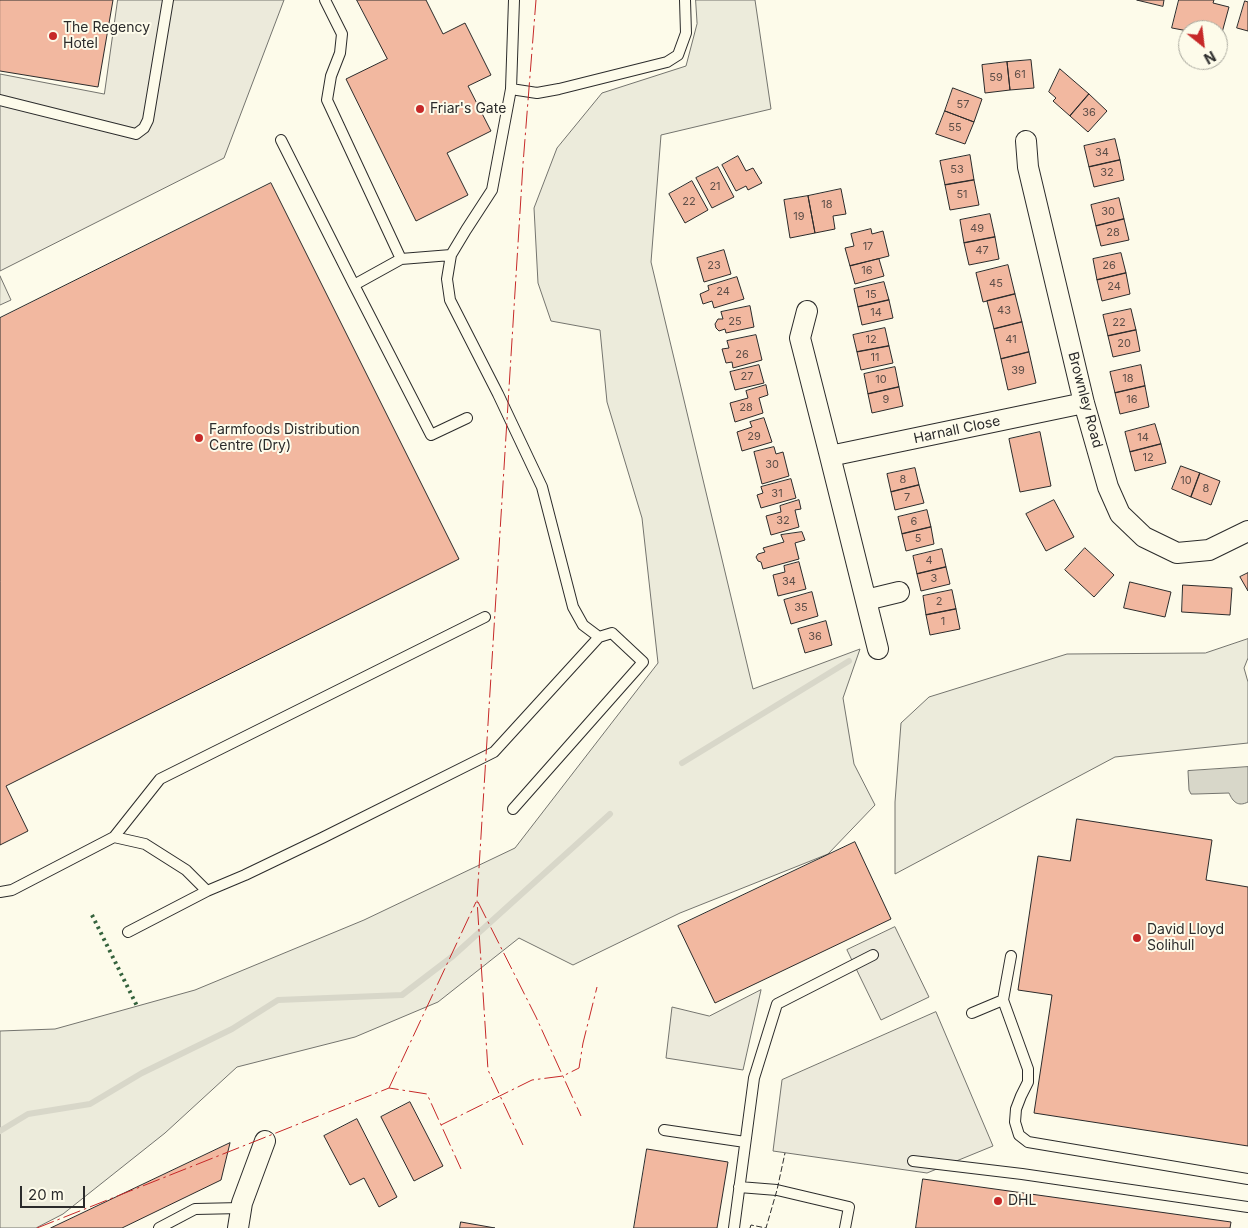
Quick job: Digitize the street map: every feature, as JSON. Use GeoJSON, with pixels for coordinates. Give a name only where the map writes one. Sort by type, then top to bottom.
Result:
{"type":"FeatureCollection","features":[{"type":"Feature","properties":{"kind":"street","name":"Brownley Road"},"geometry":{"type":"LineString","coordinates":[[1026,141],[1028,167],[1084,403],[1108,487],[1120,514],[1144,537],[1178,553],[1210,550],[1248,531]]}},
{"type":"Feature","properties":{"kind":"street"},"geometry":{"type":"LineString","coordinates":[[807,311],[800,338],[878,649]]}},
{"type":"Feature","properties":{"kind":"street","name":"Harnall Close"},"geometry":{"type":"LineString","coordinates":[[830,456],[1084,403]]}},
{"type":"Feature","properties":{"kind":"street"},"geometry":{"type":"LineString","coordinates":[[866,600],[899,592]]}},
{"type":"Feature","properties":{"kind":"street"},"geometry":{"type":"LineString","coordinates":[[238,1228],[242,1203],[265,1140]]}},
{"type":"Feature","properties":{"kind":"lane"},"geometry":{"type":"LineString","coordinates":[[0,100],[136,134],[144,128],[148,120],[168,0]]}},
{"type":"Feature","properties":{"kind":"lane"},"geometry":{"type":"LineString","coordinates":[[324,0],[342,34],[340,53],[332,76],[328,100],[401,259]]}},
{"type":"Feature","properties":{"kind":"lane"},"geometry":{"type":"LineString","coordinates":[[514,0],[511,89],[492,190],[451,255],[447,279],[450,300],[498,394],[542,487],[573,607],[583,625],[599,636]]}},
{"type":"Feature","properties":{"kind":"lane"},"geometry":{"type":"LineString","coordinates":[[511,89],[537,93],[667,62],[678,56],[686,34],[685,0]]}},
{"type":"Feature","properties":{"kind":"lane"},"geometry":{"type":"LineString","coordinates":[[281,140],[431,435],[467,418]]}},
{"type":"Feature","properties":{"kind":"lane"},"geometry":{"type":"LineString","coordinates":[[354,285],[401,259],[451,255]]}},
{"type":"Feature","properties":{"kind":"lane"},"geometry":{"type":"LineString","coordinates":[[0,892],[12,890],[114,837],[160,779],[485,617]]}},
{"type":"Feature","properties":{"kind":"lane"},"geometry":{"type":"LineString","coordinates":[[128,932],[207,891],[348,826],[494,752],[599,636],[612,633],[643,662],[513,809]]}},
{"type":"Feature","properties":{"kind":"lane"},"geometry":{"type":"LineString","coordinates":[[114,837],[144,844],[186,870],[207,891]]}},
{"type":"Feature","properties":{"kind":"lane"},"geometry":{"type":"LineString","coordinates":[[734,1228],[754,1078],[777,1004],[873,955]]}},
{"type":"Feature","properties":{"kind":"lane"},"geometry":{"type":"LineString","coordinates":[[1011,956],[1003,1000],[1028,1069],[1028,1082],[1016,1109],[1015,1122],[1019,1135],[1028,1142],[1248,1179]]}},
{"type":"Feature","properties":{"kind":"lane"},"geometry":{"type":"LineString","coordinates":[[972,1013],[1003,1000]]}},
{"type":"Feature","properties":{"kind":"lane"},"geometry":{"type":"LineString","coordinates":[[664,1130],[745,1142]]}},
{"type":"Feature","properties":{"kind":"lane"},"geometry":{"type":"LineString","coordinates":[[913,1161],[1022,1174],[1248,1207]]}},
{"type":"Feature","properties":{"kind":"lane"},"geometry":{"type":"LineString","coordinates":[[739,1187],[777,1190],[849,1207],[845,1228]]}},
{"type":"Feature","properties":{"kind":"lane"},"geometry":{"type":"LineString","coordinates":[[159,1228],[195,1208],[241,1208]]}},
{"type":"Feature","properties":{"kind":"shaded area"},"geometry":{"type":"Polygon","coordinates":[[[118,0],[284,0],[224,158],[0,271],[0,74],[104,94],[118,0]]]}},
{"type":"Feature","properties":{"kind":"shaded area"},"geometry":{"type":"Polygon","coordinates":[[[696,0],[755,0],[771,109],[661,135],[651,262],[753,689],[860,649],[843,698],[854,764],[875,805],[828,854],[680,913],[573,965],[519,938],[438,1002],[355,1037],[237,1067],[165,1133],[63,1214],[36,1228],[0,1228],[0,1031],[55,1029],[195,990],[364,920],[515,848],[658,663],[642,518],[607,402],[600,330],[551,321],[538,283],[534,208],[557,148],[602,93],[686,66],[697,24],[696,0]]]}},
{"type":"Feature","properties":{"kind":"shaded area"},"geometry":{"type":"Polygon","coordinates":[[[0,276],[11,300],[0,305],[0,276]]]}},
{"type":"Feature","properties":{"kind":"shaded area"},"geometry":{"type":"Polygon","coordinates":[[[1248,639],[1248,658],[1244,668],[1248,682],[1248,743],[1115,757],[895,874],[895,802],[901,723],[929,697],[1067,654],[1205,653],[1248,639]]]}},
{"type":"Feature","properties":{"kind":"shaded area"},"geometry":{"type":"Polygon","coordinates":[[[1248,767],[1248,802],[1236,803],[1229,793],[1191,794],[1189,790],[1188,771],[1248,767]]]}},
{"type":"Feature","properties":{"kind":"shaded area"},"geometry":{"type":"Polygon","coordinates":[[[895,927],[929,997],[881,1020],[847,950],[895,927]]]}},
{"type":"Feature","properties":{"kind":"shaded area"},"geometry":{"type":"Polygon","coordinates":[[[761,990],[743,1070],[666,1058],[672,1007],[709,1016],[761,990]]]}},
{"type":"Feature","properties":{"kind":"shaded area"},"geometry":{"type":"Polygon","coordinates":[[[936,1012],[993,1146],[927,1173],[773,1151],[782,1080],[936,1012]]]}},
{"type":"Feature","properties":{"kind":"building","name":"The Regency Hotel"},"geometry":{"type":"Polygon","coordinates":[[[0,0],[113,0],[98,87],[0,71],[0,0]]]}},
{"type":"Feature","properties":{"kind":"building","name":"Friar's Gate"},"geometry":{"type":"Polygon","coordinates":[[[357,0],[426,0],[443,34],[465,23],[491,75],[468,86],[491,131],[447,153],[468,195],[416,221],[346,79],[387,59],[357,0]]]}},
{"type":"Feature","properties":{"kind":"building"},"geometry":{"type":"Polygon","coordinates":[[[1137,0],[1164,0],[1163,6],[1137,0]]]}},
{"type":"Feature","properties":{"kind":"building"},"geometry":{"type":"Polygon","coordinates":[[[1179,0],[1214,0],[1213,3],[1229,7],[1225,20],[1178,20],[1178,29],[1172,28],[1179,0]]]}},
{"type":"Feature","properties":{"kind":"building"},"geometry":{"type":"Polygon","coordinates":[[[1245,1],[1248,2],[1248,31],[1237,28],[1245,1]]]}},
{"type":"Feature","properties":{"kind":"building"},"geometry":{"type":"Polygon","coordinates":[[[1031,60],[1034,88],[1010,90],[1007,62],[1031,60]]]}},
{"type":"Feature","properties":{"kind":"building"},"geometry":{"type":"Polygon","coordinates":[[[1007,62],[1010,90],[985,93],[982,65],[1007,62]]]}},
{"type":"Feature","properties":{"kind":"building"},"geometry":{"type":"Polygon","coordinates":[[[1060,69],[1089,94],[1070,116],[1053,101],[1056,98],[1049,92],[1060,69]]]}},
{"type":"Feature","properties":{"kind":"building"},"geometry":{"type":"Polygon","coordinates":[[[953,88],[982,99],[974,122],[945,111],[953,88]]]}},
{"type":"Feature","properties":{"kind":"building"},"geometry":{"type":"Polygon","coordinates":[[[1089,94],[1107,111],[1088,132],[1070,116],[1089,94]]]}},
{"type":"Feature","properties":{"kind":"building"},"geometry":{"type":"Polygon","coordinates":[[[945,111],[974,122],[965,144],[936,134],[945,111]]]}},
{"type":"Feature","properties":{"kind":"building"},"geometry":{"type":"Polygon","coordinates":[[[1115,139],[1120,160],[1089,167],[1084,146],[1115,139]]]}},
{"type":"Feature","properties":{"kind":"building"},"geometry":{"type":"Polygon","coordinates":[[[970,155],[974,180],[945,185],[940,161],[970,155]]]}},
{"type":"Feature","properties":{"kind":"building"},"geometry":{"type":"Polygon","coordinates":[[[738,156],[746,171],[753,168],[762,183],[748,190],[746,186],[736,191],[722,165],[738,156]]]}},
{"type":"Feature","properties":{"kind":"building"},"geometry":{"type":"Polygon","coordinates":[[[1120,160],[1124,180],[1094,187],[1089,167],[1120,160]]]}},
{"type":"Feature","properties":{"kind":"building"},"geometry":{"type":"Polygon","coordinates":[[[718,167],[734,197],[712,208],[696,178],[718,167]]]}},
{"type":"Feature","properties":{"kind":"building"},"geometry":{"type":"Polygon","coordinates":[[[974,180],[979,205],[950,210],[945,185],[974,180]]]}},
{"type":"Feature","properties":{"kind":"building"},"geometry":{"type":"Polygon","coordinates":[[[692,181],[708,210],[685,223],[669,194],[692,181]]]}},
{"type":"Feature","properties":{"kind":"building","name":"Farmfoods Distribution Centre (Dry)"},"geometry":{"type":"Polygon","coordinates":[[[271,183],[459,559],[6,786],[28,831],[0,845],[0,318],[271,183]]]}},
{"type":"Feature","properties":{"kind":"building"},"geometry":{"type":"Polygon","coordinates":[[[841,189],[846,214],[833,216],[835,229],[815,233],[808,196],[841,189]]]}},
{"type":"Feature","properties":{"kind":"building"},"geometry":{"type":"Polygon","coordinates":[[[808,196],[815,233],[790,238],[784,200],[808,196]]]}},
{"type":"Feature","properties":{"kind":"building"},"geometry":{"type":"Polygon","coordinates":[[[1119,198],[1124,219],[1096,226],[1091,205],[1119,198]]]}},
{"type":"Feature","properties":{"kind":"building"},"geometry":{"type":"Polygon","coordinates":[[[990,214],[995,237],[964,243],[960,220],[990,214]]]}},
{"type":"Feature","properties":{"kind":"building"},"geometry":{"type":"Polygon","coordinates":[[[1124,219],[1129,240],[1101,246],[1096,226],[1124,219]]]}},
{"type":"Feature","properties":{"kind":"building"},"geometry":{"type":"Polygon","coordinates":[[[871,229],[872,234],[883,231],[889,256],[850,266],[845,248],[854,246],[851,234],[871,229]]]}},
{"type":"Feature","properties":{"kind":"building"},"geometry":{"type":"Polygon","coordinates":[[[995,237],[999,259],[969,265],[964,243],[995,237]]]}},
{"type":"Feature","properties":{"kind":"building"},"geometry":{"type":"Polygon","coordinates":[[[724,250],[731,274],[704,282],[697,258],[724,250]]]}},
{"type":"Feature","properties":{"kind":"building"},"geometry":{"type":"Polygon","coordinates":[[[1121,253],[1126,273],[1097,280],[1093,259],[1121,253]]]}},
{"type":"Feature","properties":{"kind":"building"},"geometry":{"type":"Polygon","coordinates":[[[879,259],[884,276],[855,284],[850,266],[879,259]]]}},
{"type":"Feature","properties":{"kind":"building"},"geometry":{"type":"Polygon","coordinates":[[[1008,265],[1015,294],[983,302],[976,273],[1008,265]]]}},
{"type":"Feature","properties":{"kind":"building"},"geometry":{"type":"Polygon","coordinates":[[[1126,273],[1130,294],[1102,301],[1097,280],[1126,273]]]}},
{"type":"Feature","properties":{"kind":"building"},"geometry":{"type":"Polygon","coordinates":[[[737,277],[744,299],[714,308],[712,301],[703,304],[700,294],[709,290],[708,286],[737,277]]]}},
{"type":"Feature","properties":{"kind":"building"},"geometry":{"type":"Polygon","coordinates":[[[884,282],[889,300],[858,307],[854,289],[884,282]]]}},
{"type":"Feature","properties":{"kind":"building"},"geometry":{"type":"Polygon","coordinates":[[[1015,294],[1022,322],[994,329],[987,301],[1015,294]]]}},
{"type":"Feature","properties":{"kind":"building"},"geometry":{"type":"Polygon","coordinates":[[[889,300],[893,318],[862,325],[858,307],[889,300]]]}},
{"type":"Feature","properties":{"kind":"building"},"geometry":{"type":"Polygon","coordinates":[[[750,306],[754,327],[726,333],[725,329],[719,331],[716,328],[715,324],[718,319],[723,319],[721,312],[750,306]]]}},
{"type":"Feature","properties":{"kind":"building"},"geometry":{"type":"Polygon","coordinates":[[[1131,309],[1136,330],[1108,336],[1103,315],[1131,309]]]}},
{"type":"Feature","properties":{"kind":"building"},"geometry":{"type":"Polygon","coordinates":[[[1022,322],[1029,352],[1001,359],[994,329],[1022,322]]]}},
{"type":"Feature","properties":{"kind":"building"},"geometry":{"type":"Polygon","coordinates":[[[885,328],[889,346],[857,352],[853,335],[885,328]]]}},
{"type":"Feature","properties":{"kind":"building"},"geometry":{"type":"Polygon","coordinates":[[[1136,330],[1140,351],[1113,357],[1108,336],[1136,330]]]}},
{"type":"Feature","properties":{"kind":"building"},"geometry":{"type":"Polygon","coordinates":[[[756,335],[762,360],[733,368],[732,362],[726,363],[722,349],[729,348],[727,341],[756,335]]]}},
{"type":"Feature","properties":{"kind":"building"},"geometry":{"type":"Polygon","coordinates":[[[889,346],[893,363],[861,370],[857,352],[889,346]]]}},
{"type":"Feature","properties":{"kind":"building"},"geometry":{"type":"Polygon","coordinates":[[[1029,352],[1036,383],[1008,390],[1001,359],[1029,352]]]}},
{"type":"Feature","properties":{"kind":"building"},"geometry":{"type":"Polygon","coordinates":[[[759,365],[764,383],[735,390],[730,372],[759,365]]]}},
{"type":"Feature","properties":{"kind":"building"},"geometry":{"type":"Polygon","coordinates":[[[1141,365],[1145,386],[1115,393],[1110,372],[1141,365]]]}},
{"type":"Feature","properties":{"kind":"building"},"geometry":{"type":"Polygon","coordinates":[[[895,367],[899,387],[868,394],[864,374],[895,367]]]}},
{"type":"Feature","properties":{"kind":"building"},"geometry":{"type":"Polygon","coordinates":[[[766,385],[768,395],[759,398],[763,413],[735,422],[730,403],[748,398],[746,391],[766,385]]]}},
{"type":"Feature","properties":{"kind":"building"},"geometry":{"type":"Polygon","coordinates":[[[1145,386],[1149,407],[1120,414],[1115,393],[1145,386]]]}},
{"type":"Feature","properties":{"kind":"building"},"geometry":{"type":"Polygon","coordinates":[[[899,387],[903,406],[872,413],[868,394],[899,387]]]}},
{"type":"Feature","properties":{"kind":"building"},"geometry":{"type":"Polygon","coordinates":[[[764,418],[772,442],[742,451],[737,432],[752,427],[750,422],[764,418]]]}},
{"type":"Feature","properties":{"kind":"building"},"geometry":{"type":"Polygon","coordinates":[[[1155,424],[1161,444],[1130,452],[1125,432],[1155,424]]]}},
{"type":"Feature","properties":{"kind":"building"},"geometry":{"type":"Polygon","coordinates":[[[1040,432],[1051,486],[1020,492],[1009,439],[1040,432]]]}},
{"type":"Feature","properties":{"kind":"building"},"geometry":{"type":"Polygon","coordinates":[[[1161,444],[1166,463],[1135,471],[1130,452],[1161,444]]]}},
{"type":"Feature","properties":{"kind":"building"},"geometry":{"type":"Polygon","coordinates":[[[774,447],[776,454],[783,452],[789,476],[762,484],[754,452],[774,447]]]}},
{"type":"Feature","properties":{"kind":"building"},"geometry":{"type":"Polygon","coordinates":[[[1181,466],[1200,473],[1191,497],[1172,489],[1181,466]]]}},
{"type":"Feature","properties":{"kind":"building"},"geometry":{"type":"Polygon","coordinates":[[[915,468],[919,485],[891,492],[887,474],[915,468]]]}},
{"type":"Feature","properties":{"kind":"building"},"geometry":{"type":"Polygon","coordinates":[[[1200,473],[1220,481],[1211,505],[1191,497],[1200,473]]]}},
{"type":"Feature","properties":{"kind":"building"},"geometry":{"type":"Polygon","coordinates":[[[791,479],[796,498],[761,508],[757,495],[763,493],[761,487],[791,479]]]}},
{"type":"Feature","properties":{"kind":"building"},"geometry":{"type":"Polygon","coordinates":[[[919,485],[924,503],[895,510],[891,492],[919,485]]]}},
{"type":"Feature","properties":{"kind":"building"},"geometry":{"type":"Polygon","coordinates":[[[799,500],[801,509],[795,510],[799,527],[771,535],[766,516],[781,512],[780,506],[799,500]]]}},
{"type":"Feature","properties":{"kind":"building"},"geometry":{"type":"Polygon","coordinates":[[[1054,500],[1074,537],[1046,551],[1026,514],[1054,500]]]}},
{"type":"Feature","properties":{"kind":"building"},"geometry":{"type":"Polygon","coordinates":[[[927,510],[931,527],[902,534],[898,517],[927,510]]]}},
{"type":"Feature","properties":{"kind":"building"},"geometry":{"type":"Polygon","coordinates":[[[931,527],[934,544],[906,551],[902,534],[931,527]]]}},
{"type":"Feature","properties":{"kind":"building"},"geometry":{"type":"Polygon","coordinates":[[[802,532],[805,540],[795,543],[799,559],[763,569],[761,562],[756,557],[758,554],[765,552],[763,548],[784,542],[781,535],[802,532]]]}},
{"type":"Feature","properties":{"kind":"building"},"geometry":{"type":"Polygon","coordinates":[[[1085,548],[1114,575],[1094,597],[1065,570],[1085,548]]]}},
{"type":"Feature","properties":{"kind":"building"},"geometry":{"type":"Polygon","coordinates":[[[942,549],[946,567],[917,574],[913,556],[942,549]]]}},
{"type":"Feature","properties":{"kind":"building"},"geometry":{"type":"Polygon","coordinates":[[[799,562],[806,589],[778,596],[773,575],[785,572],[784,566],[799,562]]]}},
{"type":"Feature","properties":{"kind":"building"},"geometry":{"type":"Polygon","coordinates":[[[946,567],[950,584],[921,591],[917,574],[946,567]]]}},
{"type":"Feature","properties":{"kind":"building"},"geometry":{"type":"Polygon","coordinates":[[[1248,573],[1248,591],[1240,577],[1248,573]]]}},
{"type":"Feature","properties":{"kind":"building"},"geometry":{"type":"Polygon","coordinates":[[[1130,582],[1171,592],[1165,617],[1124,608],[1130,582]]]}},
{"type":"Feature","properties":{"kind":"building"},"geometry":{"type":"Polygon","coordinates":[[[1183,585],[1232,588],[1230,615],[1182,612],[1183,585]]]}},
{"type":"Feature","properties":{"kind":"building"},"geometry":{"type":"Polygon","coordinates":[[[952,590],[956,609],[926,615],[923,596],[952,590]]]}},
{"type":"Feature","properties":{"kind":"building"},"geometry":{"type":"Polygon","coordinates":[[[812,592],[818,616],[791,624],[784,600],[812,592]]]}},
{"type":"Feature","properties":{"kind":"building"},"geometry":{"type":"Polygon","coordinates":[[[956,609],[960,629],[930,635],[926,615],[956,609]]]}},
{"type":"Feature","properties":{"kind":"building"},"geometry":{"type":"Polygon","coordinates":[[[826,621],[832,645],[805,653],[798,629],[826,621]]]}},
{"type":"Feature","properties":{"kind":"building","name":"David Lloyd Solihull"},"geometry":{"type":"Polygon","coordinates":[[[1077,819],[1212,840],[1206,880],[1248,887],[1248,1146],[1034,1113],[1052,995],[1018,990],[1038,856],[1070,861],[1077,819]]]}},
{"type":"Feature","properties":{"kind":"building"},"geometry":{"type":"Polygon","coordinates":[[[855,842],[891,919],[715,1003],[678,926],[855,842]]]}},
{"type":"Feature","properties":{"kind":"building"},"geometry":{"type":"Polygon","coordinates":[[[410,1102],[443,1166],[414,1181],[381,1117],[410,1102]]]}},
{"type":"Feature","properties":{"kind":"building"},"geometry":{"type":"Polygon","coordinates":[[[357,1119],[397,1197],[379,1207],[364,1178],[350,1185],[324,1136],[357,1119]]]}},
{"type":"Feature","properties":{"kind":"building"},"geometry":{"type":"Polygon","coordinates":[[[230,1143],[221,1180],[122,1228],[51,1228],[230,1143]]]}},
{"type":"Feature","properties":{"kind":"building"},"geometry":{"type":"Polygon","coordinates":[[[647,1149],[728,1162],[717,1228],[634,1228],[647,1149]]]}},
{"type":"Feature","properties":{"kind":"building","name":"DHL"},"geometry":{"type":"Polygon","coordinates":[[[923,1179],[1231,1222],[1230,1228],[916,1228],[923,1179]]]}},
{"type":"Feature","properties":{"kind":"building"},"geometry":{"type":"Polygon","coordinates":[[[461,1222],[495,1228],[460,1228],[461,1222]]]}},
{"type":"Feature","properties":{"kind":"waterway"},"geometry":{"type":"LineString","coordinates":[[682,763],[849,661]]}},
{"type":"Feature","properties":{"kind":"waterway"},"geometry":{"type":"LineString","coordinates":[[0,1131],[28,1114],[90,1104],[142,1073],[232,1029],[278,1000],[402,995],[453,956],[610,814]]}},
{"type":"Feature","properties":{"kind":"hedge"},"geometry":{"type":"LineString","coordinates":[[92,915],[137,1006]]}},
{"type":"Feature","properties":{"kind":"fence"},"geometry":{"type":"LineString","coordinates":[[750,1228],[751,1225],[766,1228],[785,1153]]}},
{"type":"Feature","properties":{"kind":"power"},"geometry":{"type":"LineString","coordinates":[[523,1145],[488,1070],[477,900],[523,164],[536,0]]}},
{"type":"Feature","properties":{"kind":"power"},"geometry":{"type":"LineString","coordinates":[[389,1088],[476,902]]}},
{"type":"Feature","properties":{"kind":"power"},"geometry":{"type":"LineString","coordinates":[[478,902],[536,1017],[581,1116]]}},
{"type":"Feature","properties":{"kind":"power"},"geometry":{"type":"LineString","coordinates":[[441,1125],[532,1080],[563,1076],[579,1068],[583,1043],[597,987]]}},
{"type":"Feature","properties":{"kind":"power"},"geometry":{"type":"LineString","coordinates":[[37,1228],[389,1088],[427,1094],[461,1169]]}},
{"type":"Feature","properties":{"kind":"place","name":"The Regency Hotel"},"geometry":{"type":"Point","coordinates":[53,36]}},
{"type":"Feature","properties":{"kind":"place","name":"Friar's Gate"},"geometry":{"type":"Point","coordinates":[420,109]}},
{"type":"Feature","properties":{"kind":"place","name":"Farmfoods Distribution Centre (Dry)"},"geometry":{"type":"Point","coordinates":[199,438]}},
{"type":"Feature","properties":{"kind":"place","name":"David Lloyd Solihull"},"geometry":{"type":"Point","coordinates":[1137,938]}},
{"type":"Feature","properties":{"kind":"place","name":"DHL"},"geometry":{"type":"Point","coordinates":[998,1201]}}]}
